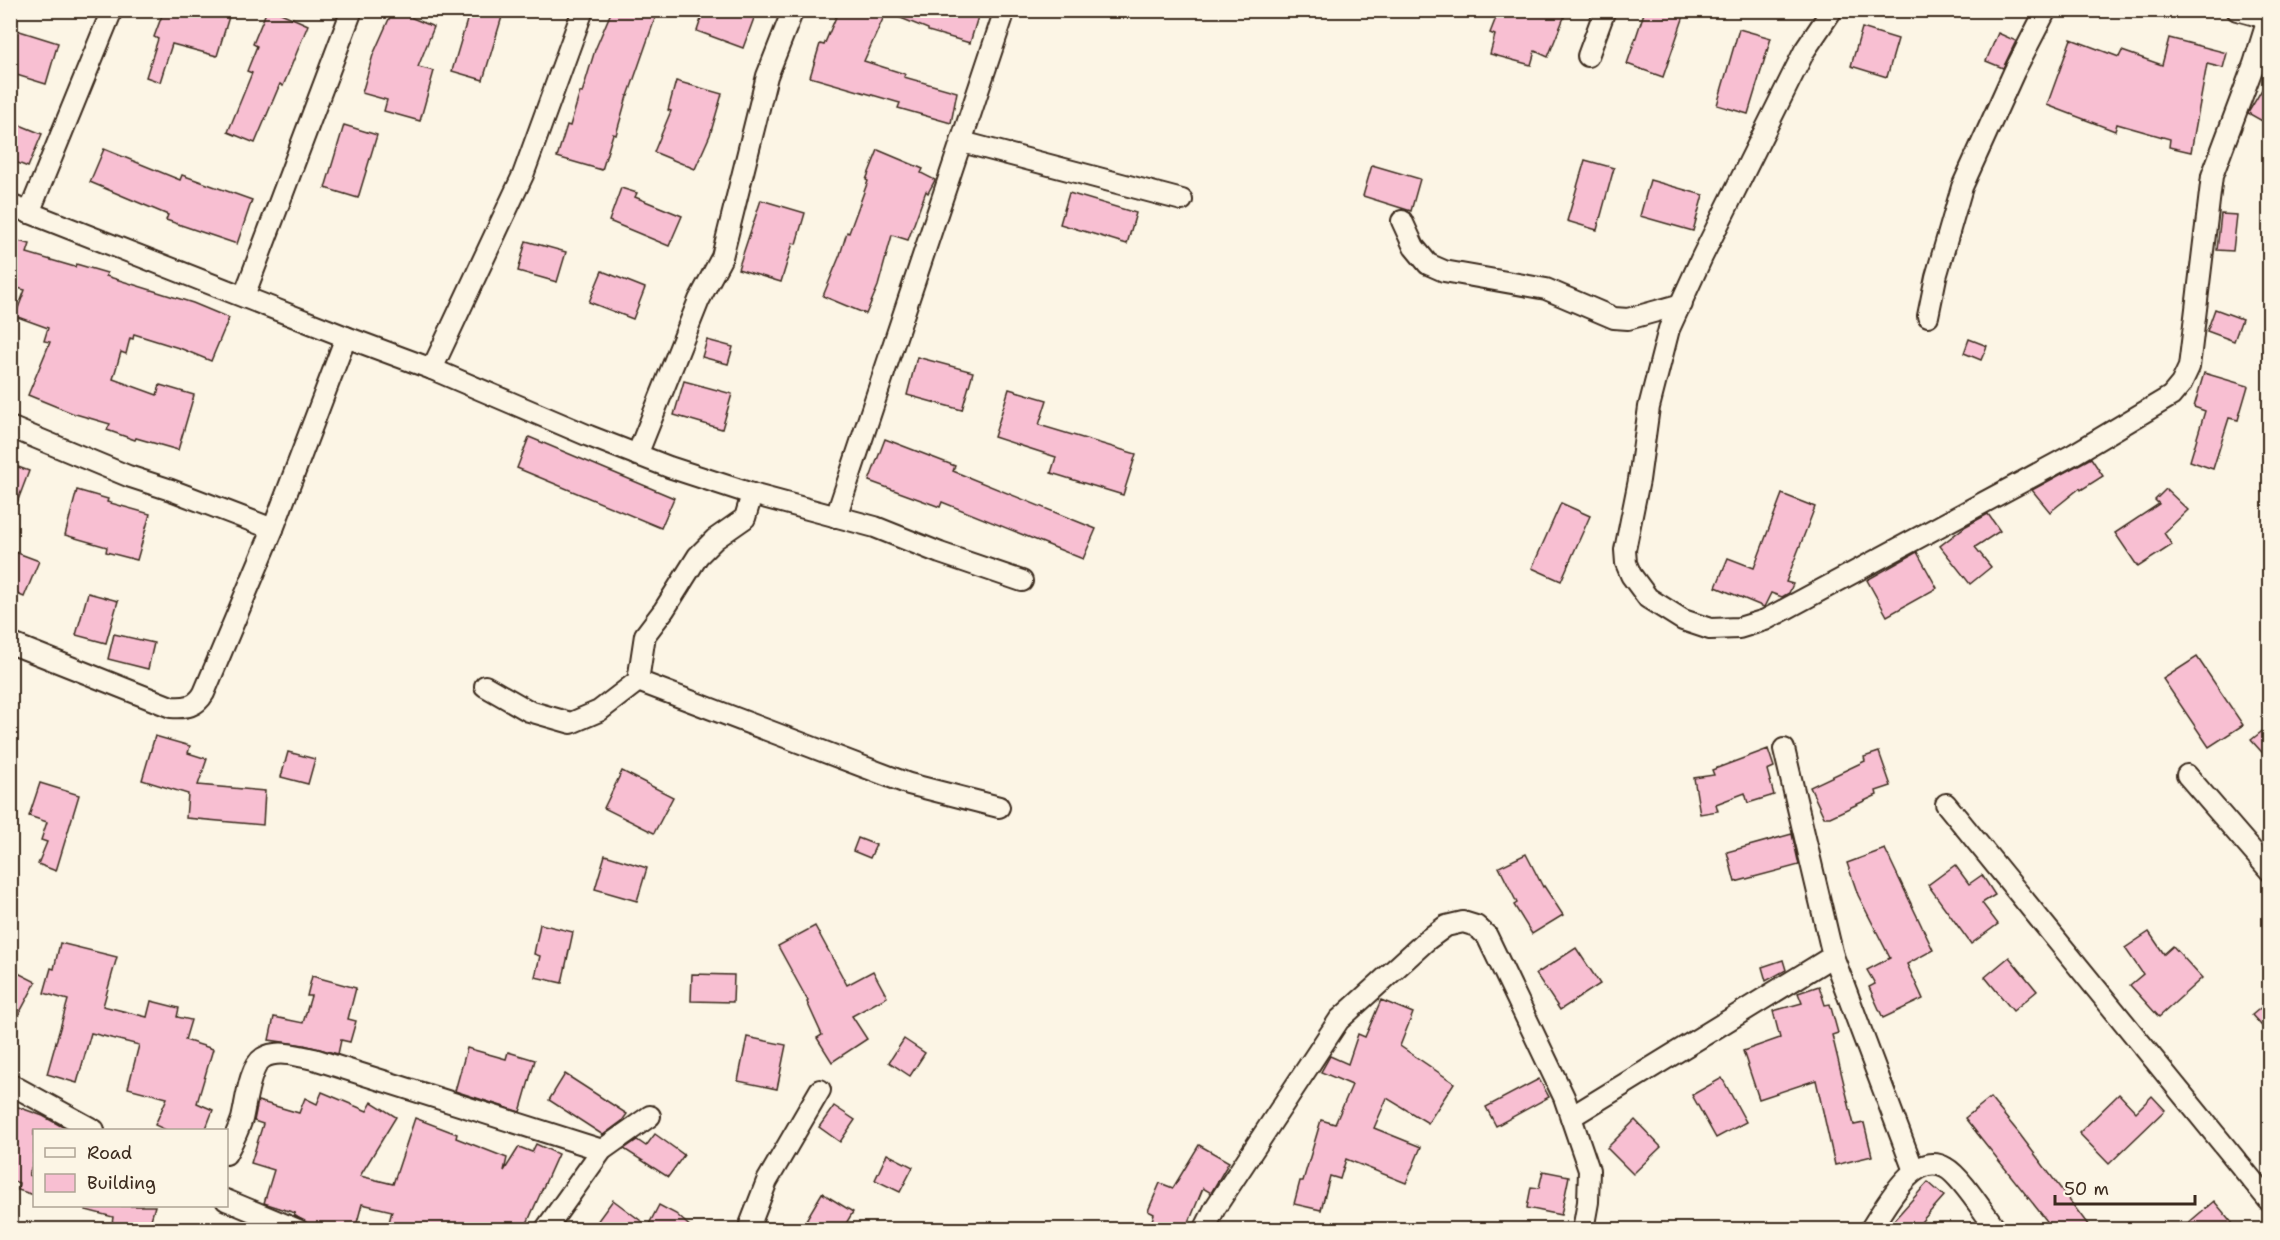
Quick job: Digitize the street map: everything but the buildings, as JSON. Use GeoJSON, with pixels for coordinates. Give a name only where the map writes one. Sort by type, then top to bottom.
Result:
{"type":"FeatureCollection","features":[{"type":"Feature","properties":{"kind":"street"},"geometry":{"type":"LineString","coordinates":[[244,296],[352,10]]}},
{"type":"Feature","properties":{"kind":"street"},"geometry":{"type":"LineString","coordinates":[[432,369],[523,175],[583,10]]}},
{"type":"Feature","properties":{"kind":"street"},"geometry":{"type":"LineString","coordinates":[[637,454],[699,300],[722,257],[767,76],[793,10]]}},
{"type":"Feature","properties":{"kind":"street"},"geometry":{"type":"LineString","coordinates":[[836,517],[1005,10]]}},
{"type":"Feature","properties":{"kind":"street"},"geometry":{"type":"LineString","coordinates":[[1588,56],[1605,10]]}},
{"type":"Feature","properties":{"kind":"street"},"geometry":{"type":"LineString","coordinates":[[1832,10],[1805,50],[1702,257],[1669,329],[1649,406],[1639,480],[1625,550],[1626,563],[1631,575],[1648,598],[1683,620],[1710,629],[1740,628],[1765,620],[2064,460],[2171,396],[2181,384],[2189,367],[2212,176],[2269,19],[2237,10]]}},
{"type":"Feature","properties":{"kind":"street"},"geometry":{"type":"LineString","coordinates":[[1928,316],[1936,277],[1962,188],[2014,72],[2046,10]]}},
{"type":"Feature","properties":{"kind":"street"},"geometry":{"type":"LineString","coordinates":[[29,213],[110,11]]}},
{"type":"Feature","properties":{"kind":"street"},"geometry":{"type":"LineString","coordinates":[[962,142],[1182,200]]}},
{"type":"Feature","properties":{"kind":"street"},"geometry":{"type":"LineString","coordinates":[[10,205],[346,338],[432,369],[637,454],[752,494],[875,527],[940,553],[1022,580]]}},
{"type":"Feature","properties":{"kind":"street"},"geometry":{"type":"LineString","coordinates":[[1402,221],[1414,247],[1428,264],[1444,271],[1546,289],[1614,318],[1628,320],[1682,304]]}},
{"type":"Feature","properties":{"kind":"street"},"geometry":{"type":"LineString","coordinates":[[10,643],[171,707],[196,704],[204,693],[273,529],[346,338]]}},
{"type":"Feature","properties":{"kind":"street"},"geometry":{"type":"LineString","coordinates":[[10,427],[128,476],[273,529]]}},
{"type":"Feature","properties":{"kind":"street"},"geometry":{"type":"LineString","coordinates":[[486,686],[529,711],[571,723],[599,711],[638,681],[645,635],[664,610],[698,556],[715,539],[746,518],[752,494]]}},
{"type":"Feature","properties":{"kind":"street"},"geometry":{"type":"LineString","coordinates":[[638,681],[909,784],[999,807]]}},
{"type":"Feature","properties":{"kind":"street"},"geometry":{"type":"LineString","coordinates":[[1784,749],[1833,956],[1914,1171]]}},
{"type":"Feature","properties":{"kind":"street"},"geometry":{"type":"LineString","coordinates":[[2187,775],[2270,871]]}},
{"type":"Feature","properties":{"kind":"street"},"geometry":{"type":"LineString","coordinates":[[1946,804],[2270,1202]]}},
{"type":"Feature","properties":{"kind":"street"},"geometry":{"type":"LineString","coordinates":[[1204,1230],[1215,1208],[1339,1020],[1427,940],[1446,926],[1463,922],[1476,926],[1487,936],[1564,1097],[1589,1170],[1588,1202],[1583,1230]]}},
{"type":"Feature","properties":{"kind":"street"},"geometry":{"type":"LineString","coordinates":[[1571,1117],[1833,956]]}},
{"type":"Feature","properties":{"kind":"street"},"geometry":{"type":"LineString","coordinates":[[228,1150],[241,1121],[256,1065],[264,1057],[286,1054],[314,1059],[602,1150]]}},
{"type":"Feature","properties":{"kind":"street"},"geometry":{"type":"LineString","coordinates":[[10,1084],[90,1129]]}},
{"type":"Feature","properties":{"kind":"street"},"geometry":{"type":"LineString","coordinates":[[748,1230],[767,1181],[820,1090]]}},
{"type":"Feature","properties":{"kind":"street"},"geometry":{"type":"LineString","coordinates":[[545,1230],[602,1150],[650,1116]]}},
{"type":"Feature","properties":{"kind":"street"},"geometry":{"type":"LineString","coordinates":[[1870,1230],[1902,1182],[1923,1165],[1932,1164],[1947,1168],[1997,1230]]}},
{"type":"Feature","properties":{"kind":"street"},"geometry":{"type":"LineString","coordinates":[[228,1201],[298,1230]]}}]}
